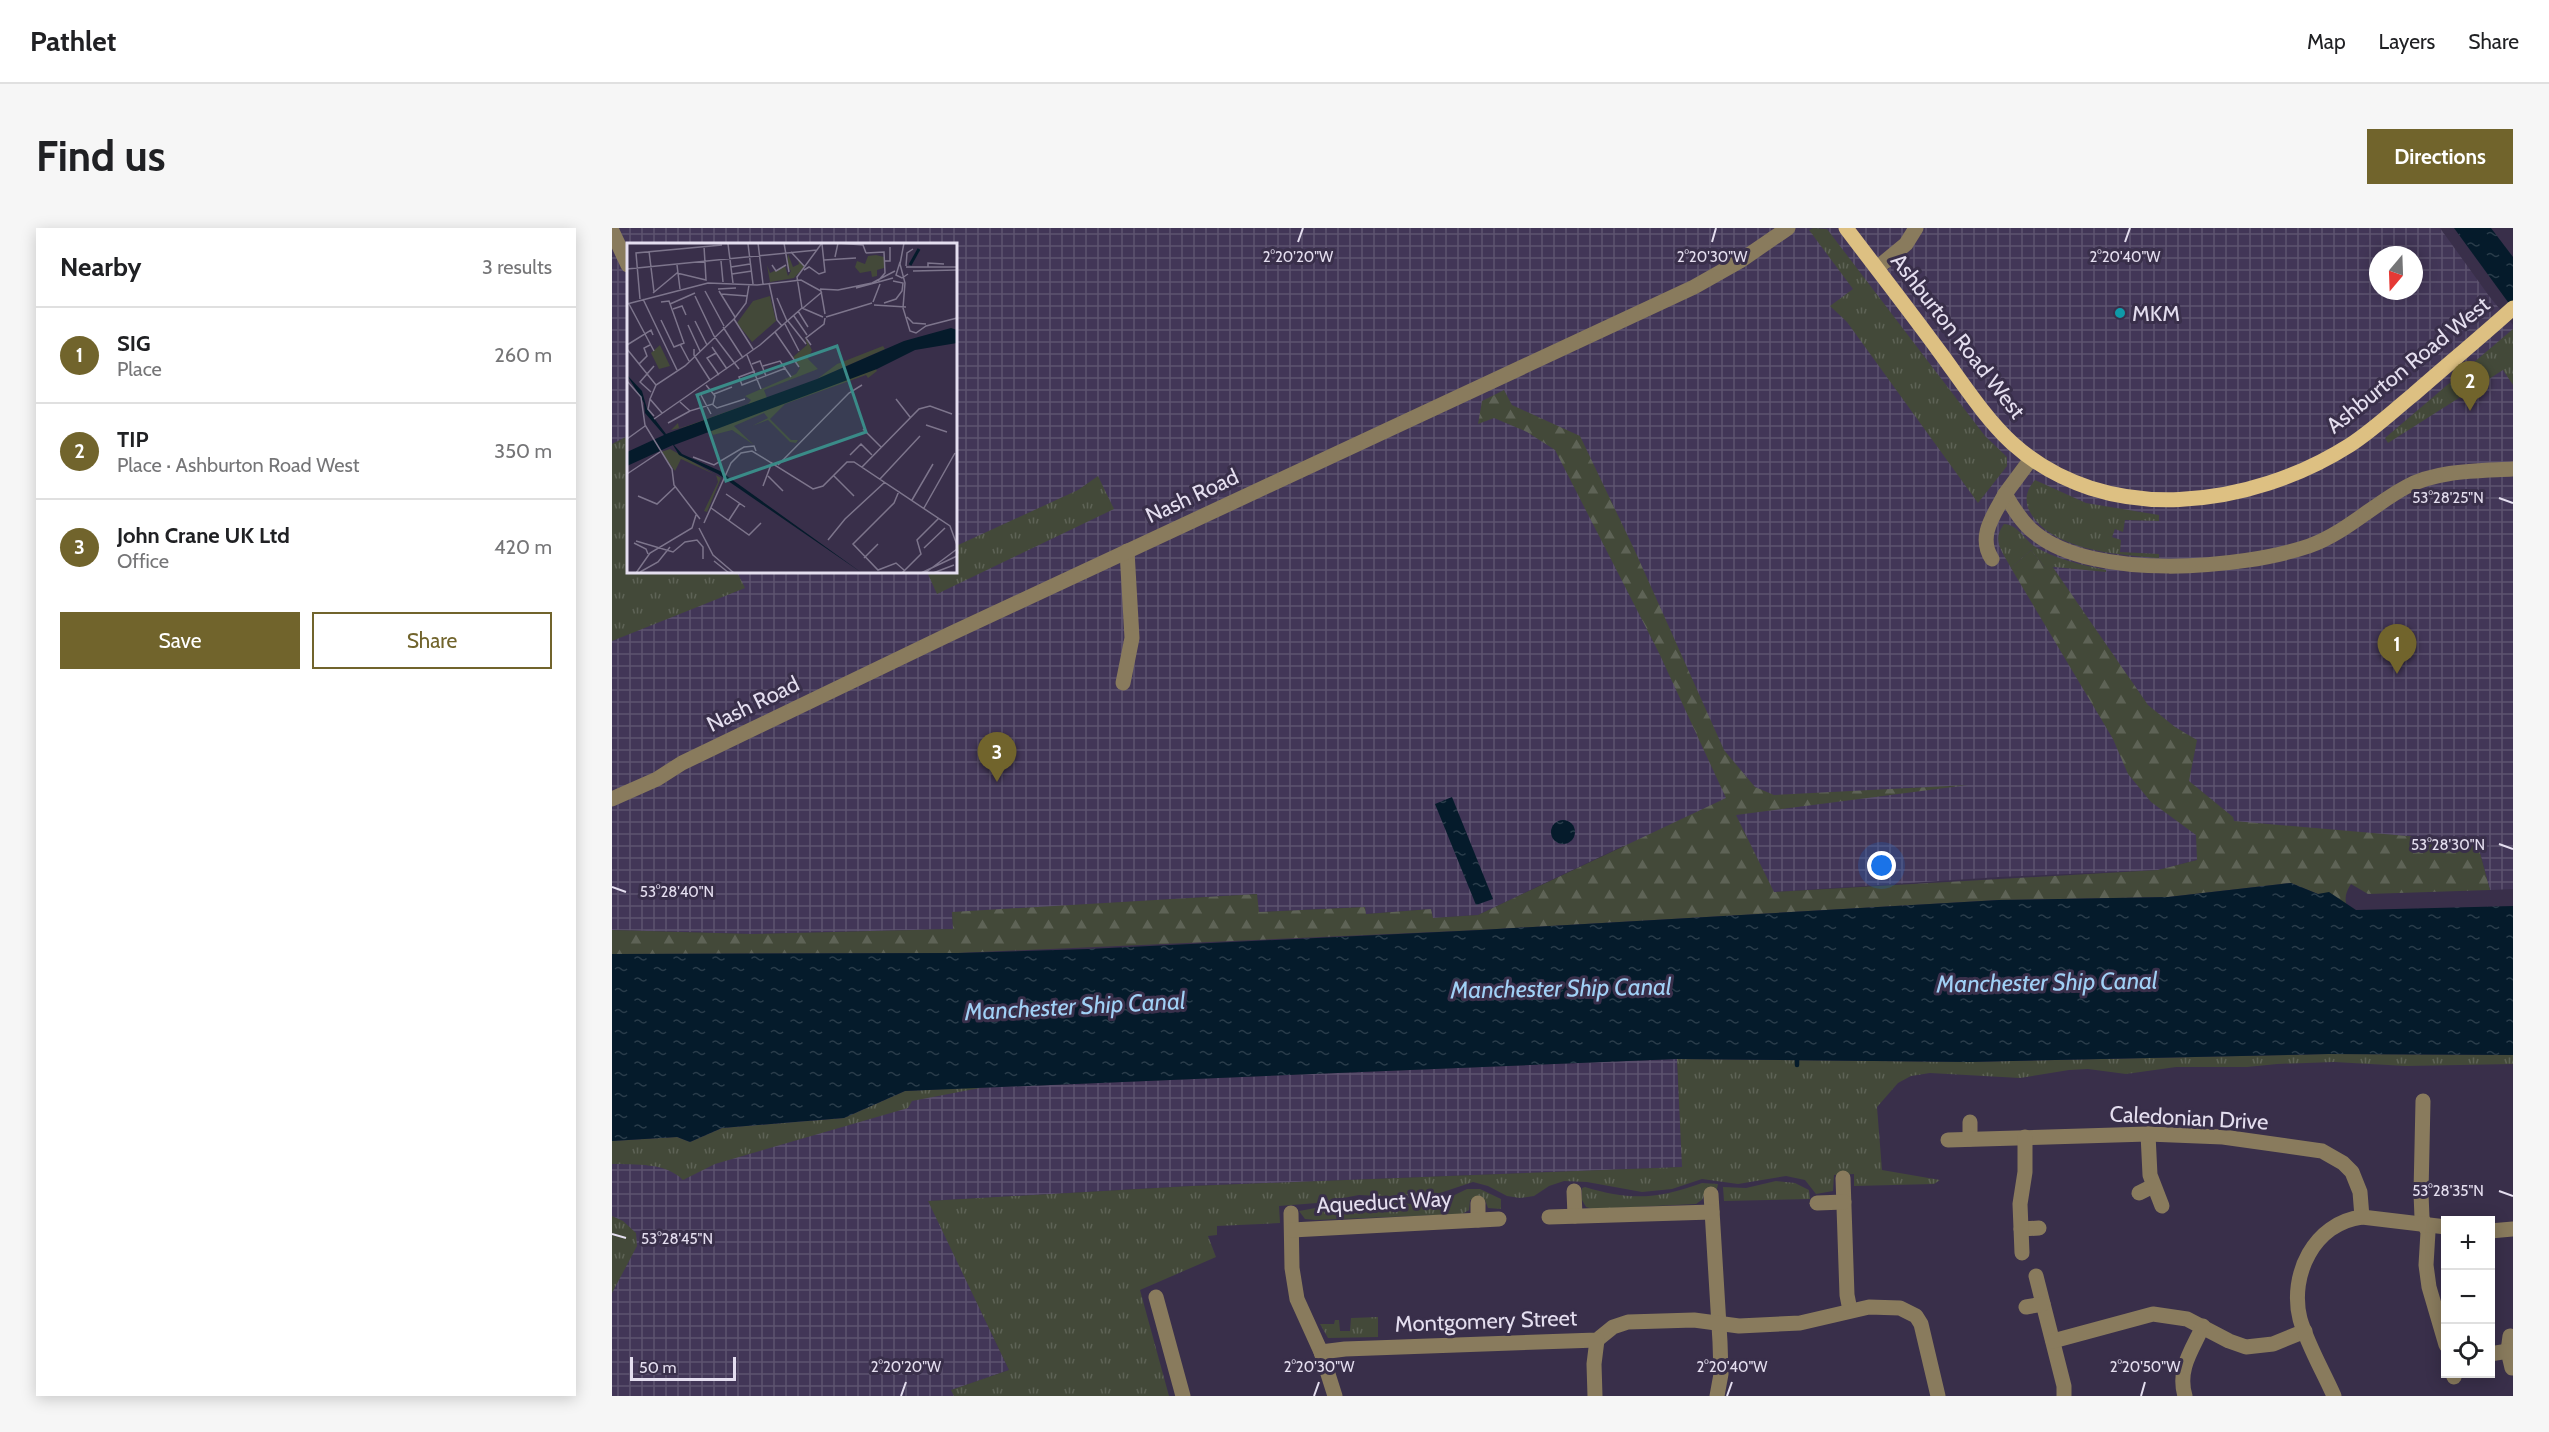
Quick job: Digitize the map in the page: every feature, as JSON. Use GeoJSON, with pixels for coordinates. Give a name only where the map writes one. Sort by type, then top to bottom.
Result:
{"type":"FeatureCollection","features":[{"type":"Feature","properties":{"kind":"main road","name":"Ashburton Road West"},"geometry":{"type":"LineString","coordinates":[[1846,228],[1982,409],[2012,442],[2031,459],[2073,482],[2097,490],[2144,498],[2191,499],[2216,496],[2263,485],[2307,469],[2352,444],[2376,426],[2508,312]]}},
{"type":"Feature","properties":{"kind":"street","name":"Nash Road"},"geometry":{"type":"LineString","coordinates":[[612,799],[657,779],[682,763],[800,705],[1694,287],[1740,261],[1788,228]]}},
{"type":"Feature","properties":{"kind":"street"},"geometry":{"type":"LineString","coordinates":[[1877,268],[1906,244],[1916,228]]}},
{"type":"Feature","properties":{"kind":"street"},"geometry":{"type":"LineString","coordinates":[[612,231],[627,263]]}},
{"type":"Feature","properties":{"kind":"street"},"geometry":{"type":"LineString","coordinates":[[1992,559],[1985,549],[1986,530],[2005,494],[2031,459]]}},
{"type":"Feature","properties":{"kind":"street"},"geometry":{"type":"LineString","coordinates":[[2005,494],[2020,517],[2034,532],[2069,551],[2116,562],[2187,566],[2257,558],[2307,547],[2419,481],[2471,472],[2513,469]]}},
{"type":"Feature","properties":{"kind":"street"},"geometry":{"type":"LineString","coordinates":[[1123,683],[1132,638],[1127,551]]}},
{"type":"Feature","properties":{"kind":"street"},"geometry":{"type":"LineString","coordinates":[[2422,1101],[2422,1218],[2428,1232],[2426,1265],[2429,1287],[2441,1330]]}},
{"type":"Feature","properties":{"kind":"street"},"geometry":{"type":"LineString","coordinates":[[1970,1122],[1970,1139]]}},
{"type":"Feature","properties":{"kind":"street"},"geometry":{"type":"LineString","coordinates":[[2148,1134],[2146,1189],[2162,1206]]}},
{"type":"Feature","properties":{"kind":"street","name":"Caledonian Drive"},"geometry":{"type":"LineString","coordinates":[[1948,1140],[2148,1134],[2223,1137],[2322,1151],[2343,1163],[2352,1172],[2360,1192],[2361,1217]]}},
{"type":"Feature","properties":{"kind":"street"},"geometry":{"type":"LineString","coordinates":[[2022,1253],[2020,1204],[2025,1172],[2025,1137]]}},
{"type":"Feature","properties":{"kind":"street"},"geometry":{"type":"LineString","coordinates":[[1843,1178],[1847,1295],[1850,1310]]}},
{"type":"Feature","properties":{"kind":"street"},"geometry":{"type":"LineString","coordinates":[[1574,1191],[1575,1216]]}},
{"type":"Feature","properties":{"kind":"street"},"geometry":{"type":"LineString","coordinates":[[1711,1194],[1721,1374],[1717,1396]]}},
{"type":"Feature","properties":{"kind":"street"},"geometry":{"type":"LineString","coordinates":[[1817,1203],[1844,1202]]}},
{"type":"Feature","properties":{"kind":"street","name":"Aqueduct Way"},"geometry":{"type":"LineString","coordinates":[[1478,1203],[1478,1220]]}},
{"type":"Feature","properties":{"kind":"street"},"geometry":{"type":"LineString","coordinates":[[1549,1216],[1712,1212]]}},
{"type":"Feature","properties":{"kind":"street","name":"Aqueduct Way"},"geometry":{"type":"LineString","coordinates":[[1292,1213],[1292,1268],[1296,1299],[1321,1352],[1335,1396]]}},
{"type":"Feature","properties":{"kind":"street"},"geometry":{"type":"LineString","coordinates":[[2334,1396],[2299,1312],[2298,1292],[2308,1254],[2332,1226],[2342,1221],[2361,1217],[2441,1226]]}},
{"type":"Feature","properties":{"kind":"street","name":"Aqueduct Way"},"geometry":{"type":"LineString","coordinates":[[1292,1230],[1499,1219]]}},
{"type":"Feature","properties":{"kind":"street"},"geometry":{"type":"LineString","coordinates":[[2021,1229],[2039,1228]]}},
{"type":"Feature","properties":{"kind":"street"},"geometry":{"type":"LineString","coordinates":[[2495,1231],[2513,1229]]}},
{"type":"Feature","properties":{"kind":"street"},"geometry":{"type":"LineString","coordinates":[[2036,1276],[2064,1386],[2064,1396]]}},
{"type":"Feature","properties":{"kind":"street"},"geometry":{"type":"LineString","coordinates":[[1155,1297],[1182,1396]]}},
{"type":"Feature","properties":{"kind":"street"},"geometry":{"type":"LineString","coordinates":[[2026,1307],[2043,1304]]}},
{"type":"Feature","properties":{"kind":"street","name":"Montgomery Street"},"geometry":{"type":"LineString","coordinates":[[1321,1352],[1357,1348],[1597,1340],[1613,1327],[1628,1322],[1694,1320],[1738,1326],[1808,1322],[1850,1310],[1886,1307],[1900,1308],[1916,1316],[1924,1334],[1938,1396]]}},
{"type":"Feature","properties":{"kind":"street"},"geometry":{"type":"LineString","coordinates":[[2053,1341],[2154,1314],[2187,1319],[2229,1341],[2251,1347],[2273,1344],[2305,1331]]}},
{"type":"Feature","properties":{"kind":"street"},"geometry":{"type":"LineString","coordinates":[[2185,1396],[2181,1385],[2185,1361],[2203,1326]]}},
{"type":"Feature","properties":{"kind":"street"},"geometry":{"type":"LineString","coordinates":[[1595,1396],[1594,1364],[1597,1340]]}},
{"type":"Feature","properties":{"kind":"street"},"geometry":{"type":"LineString","coordinates":[[2495,1351],[2509,1343],[2512,1368]]}},
{"type":"Feature","properties":{"kind":"shaded area"},"geometry":{"type":"Polygon","coordinates":[[[612,228],[2440,228],[2513,325],[2513,889],[2490,890],[2477,842],[2197,860],[2158,870],[1999,877],[1773,892],[1623,846],[1478,915],[1432,918],[1431,909],[1366,914],[1365,907],[1258,912],[1257,894],[952,913],[953,929],[752,934],[612,930],[612,228]]]}},
{"type":"Feature","properties":{"kind":"shaded area"},"geometry":{"type":"Polygon","coordinates":[[[1677,1059],[1683,1167],[1191,1186],[929,1201],[1009,1370],[952,1390],[954,1396],[612,1396],[612,1141],[677,1137],[905,1091],[1677,1059]]]}},
{"type":"Feature","properties":{"kind":"green space"},"geometry":{"type":"Polygon","coordinates":[[[1827,229],[1985,436],[2007,457],[2007,466],[1978,503],[1847,322],[1830,306],[1853,289],[1809,230],[1827,229]]]}},
{"type":"Feature","properties":{"kind":"green space"},"geometry":{"type":"Polygon","coordinates":[[[2513,329],[2513,385],[2503,370],[2388,443],[2385,438],[2513,329]]]}},
{"type":"Feature","properties":{"kind":"green space"},"geometry":{"type":"Polygon","coordinates":[[[1504,390],[1512,405],[1580,436],[1635,551],[1724,750],[1755,787],[1774,795],[1968,785],[1736,815],[1774,892],[2158,870],[2197,860],[2196,835],[2151,802],[2128,774],[2113,739],[2011,568],[2031,550],[2044,566],[2052,566],[2148,705],[2175,727],[2197,740],[2189,781],[2233,817],[2234,821],[2477,842],[2490,890],[2368,894],[2351,884],[2346,895],[2347,907],[2329,893],[2318,894],[2291,883],[2168,897],[1999,900],[1480,930],[958,953],[612,954],[612,930],[752,934],[953,929],[952,912],[1257,894],[1259,912],[1365,907],[1366,914],[1431,909],[1433,918],[1478,915],[1726,798],[1659,653],[1555,450],[1527,432],[1494,418],[1478,424],[1482,401],[1504,390]]]}},
{"type":"Feature","properties":{"kind":"green space"},"geometry":{"type":"Polygon","coordinates":[[[627,436],[627,573],[738,573],[745,588],[612,641],[612,444],[627,436]]]}},
{"type":"Feature","properties":{"kind":"green space"},"geometry":{"type":"Polygon","coordinates":[[[1098,476],[1114,509],[937,594],[927,573],[957,573],[957,546],[1078,490],[1098,476]]]}},
{"type":"Feature","properties":{"kind":"green space"},"geometry":{"type":"Polygon","coordinates":[[[2035,480],[2086,503],[2159,515],[2159,521],[2125,520],[2123,532],[2115,529],[2112,537],[2121,540],[2120,552],[2159,554],[2159,558],[2087,548],[2052,534],[2039,524],[2027,506],[2027,494],[2035,480]]]}},
{"type":"Feature","properties":{"kind":"green space"},"geometry":{"type":"Polygon","coordinates":[[[2004,524],[2013,526],[2030,543],[2050,555],[2106,570],[2106,572],[2044,566],[2031,550],[2011,568],[1998,541],[2004,524]]]}},
{"type":"Feature","properties":{"kind":"green space"},"geometry":{"type":"Polygon","coordinates":[[[2329,1054],[2513,1055],[2513,1064],[2406,1066],[2334,1062],[2247,1067],[2176,1067],[2126,1074],[2088,1069],[2020,1078],[1930,1073],[1911,1076],[1898,1083],[1877,1107],[1882,1170],[1940,1180],[1934,1184],[1854,1186],[1854,1174],[1834,1175],[1833,1191],[1816,1194],[1805,1180],[1786,1176],[1738,1184],[1702,1179],[1672,1189],[1642,1192],[1587,1182],[1564,1181],[1549,1186],[1534,1196],[1520,1198],[1507,1196],[1488,1186],[1473,1182],[1425,1198],[1359,1195],[1317,1203],[1279,1206],[1280,1223],[1217,1226],[1217,1235],[1208,1236],[1216,1257],[1140,1290],[1169,1396],[954,1396],[951,1390],[1009,1370],[928,1201],[1191,1186],[1682,1167],[1677,1059],[1969,1062],[2329,1054]]]}},
{"type":"Feature","properties":{"kind":"green space"},"geometry":{"type":"Polygon","coordinates":[[[985,1087],[912,1101],[908,1108],[715,1164],[683,1180],[676,1174],[659,1167],[612,1164],[612,1141],[677,1137],[690,1142],[722,1128],[844,1118],[905,1091],[985,1087]]]}},
{"type":"Feature","properties":{"kind":"green space"},"geometry":{"type":"Polygon","coordinates":[[[1776,1181],[1795,1183],[1809,1190],[1810,1199],[1724,1201],[1723,1187],[1746,1188],[1776,1181]]]}},
{"type":"Feature","properties":{"kind":"green space"},"geometry":{"type":"Polygon","coordinates":[[[1702,1183],[1718,1184],[1717,1189],[1705,1191],[1703,1199],[1696,1204],[1593,1209],[1586,1207],[1582,1200],[1582,1188],[1585,1187],[1616,1195],[1644,1196],[1658,1195],[1702,1183]]]}},
{"type":"Feature","properties":{"kind":"green space"},"geometry":{"type":"Polygon","coordinates":[[[1467,1189],[1480,1189],[1501,1199],[1501,1209],[1488,1208],[1485,1200],[1470,1200],[1469,1210],[1462,1214],[1316,1220],[1305,1219],[1299,1211],[1360,1200],[1425,1205],[1438,1203],[1467,1189]]]}},
{"type":"Feature","properties":{"kind":"green space"},"geometry":{"type":"Polygon","coordinates":[[[612,1216],[623,1221],[636,1233],[637,1246],[612,1293],[612,1216]]]}},
{"type":"Feature","properties":{"kind":"green space"},"geometry":{"type":"Polygon","coordinates":[[[1378,1317],[1378,1337],[1328,1338],[1320,1324],[1334,1324],[1335,1320],[1339,1320],[1340,1331],[1350,1331],[1351,1318],[1378,1317]]]}},
{"type":"Feature","properties":{"kind":"water"},"geometry":{"type":"Polygon","coordinates":[[[2454,228],[2491,228],[2513,257],[2513,309],[2454,228]]]}},
{"type":"Feature","properties":{"kind":"water"},"geometry":{"type":"Polygon","coordinates":[[[1452,797],[1493,899],[1476,905],[1435,804],[1452,797]]]}},
{"type":"Feature","properties":{"kind":"water"},"geometry":{"type":"Polygon","coordinates":[[[1563,820],[1572,823],[1575,832],[1572,841],[1563,844],[1554,841],[1551,832],[1554,823],[1563,820]]]}},
{"type":"Feature","properties":{"kind":"water","name":"Manchester Ship Canal"},"geometry":{"type":"Polygon","coordinates":[[[2291,883],[2318,894],[2329,892],[2356,910],[2513,906],[2513,1055],[2329,1054],[1969,1062],[1677,1059],[905,1091],[844,1118],[722,1128],[690,1142],[677,1137],[612,1141],[612,954],[958,953],[1088,949],[1480,930],[1999,900],[2168,897],[2291,883]]]}},
{"type":"Feature","properties":{"kind":"waterway"},"geometry":{"type":"LineString","coordinates":[[1797,1059],[1797,1065]]}},
{"type":"Feature","properties":{"kind":"place","name":"MKM"},"geometry":{"type":"Point","coordinates":[2120,313]}},
{"type":"Feature","properties":{"kind":"place","name":"TIP"},"geometry":{"type":"Point","coordinates":[2470,411]}},
{"type":"Feature","properties":{"kind":"place","name":"SIG"},"geometry":{"type":"Point","coordinates":[2397,674]}},
{"type":"Feature","properties":{"kind":"place","name":"John Crane UK Ltd"},"geometry":{"type":"Point","coordinates":[997,782]}}]}
